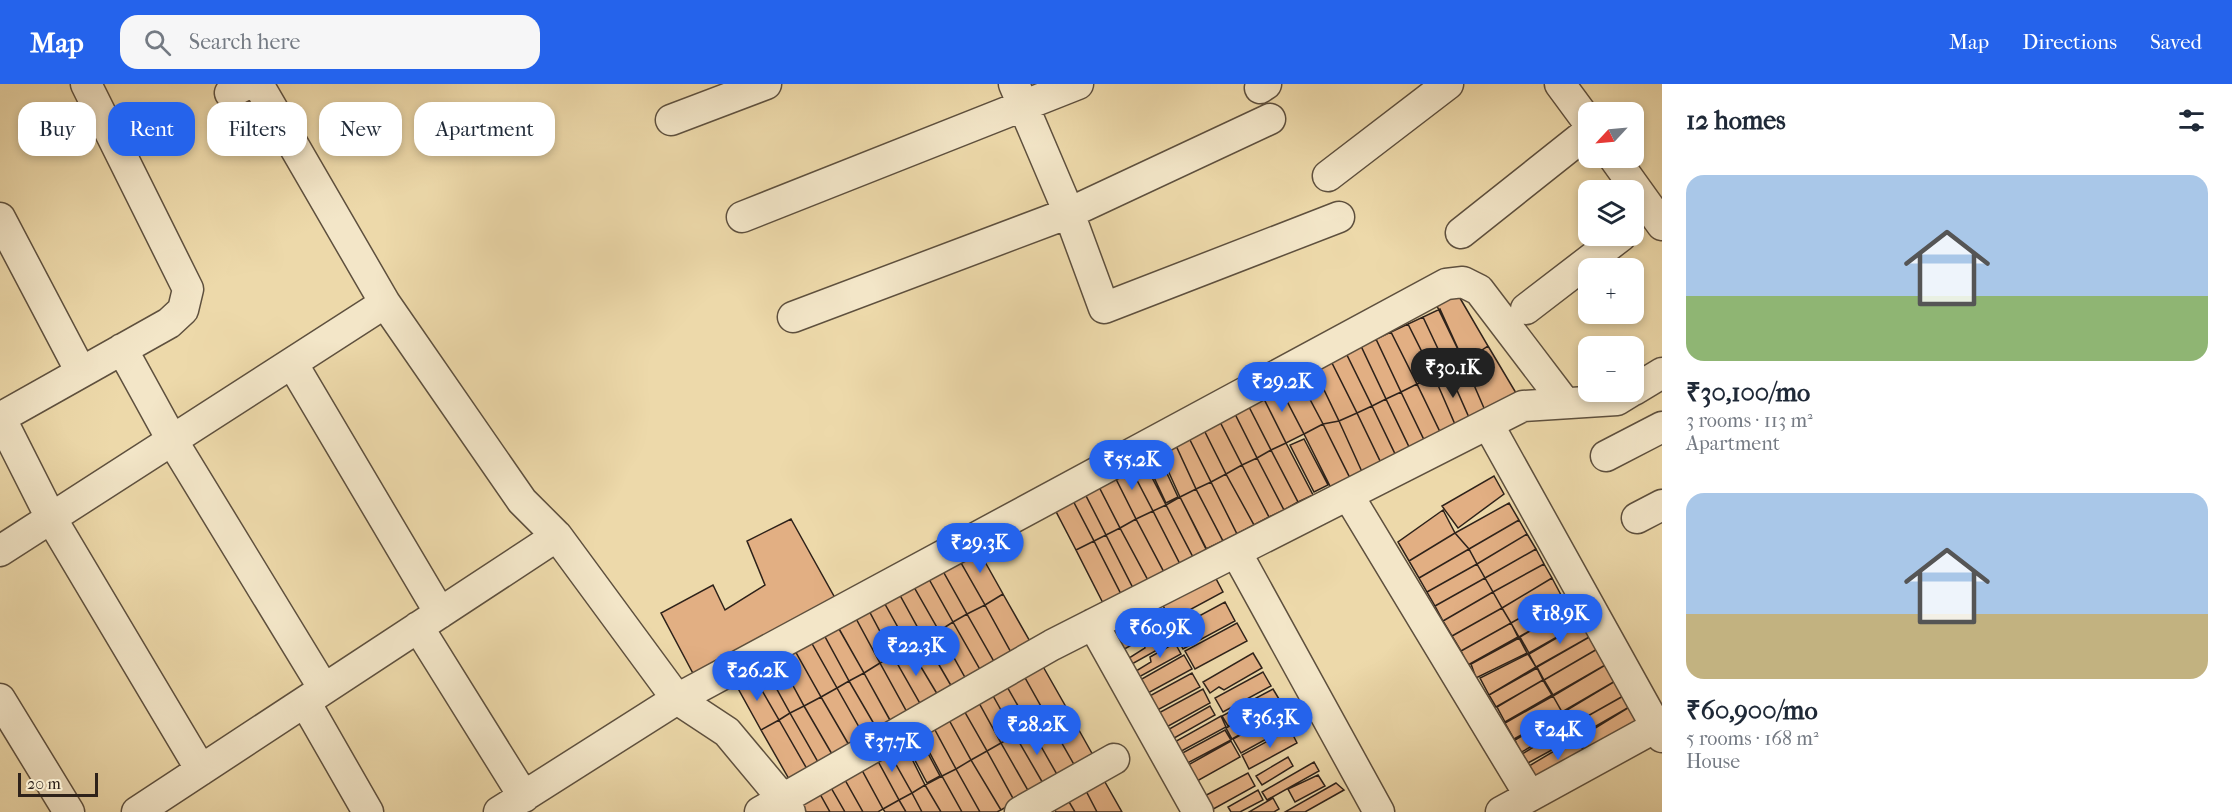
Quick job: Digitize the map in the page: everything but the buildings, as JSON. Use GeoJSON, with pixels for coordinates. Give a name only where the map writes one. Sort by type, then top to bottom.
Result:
{"type":"FeatureCollection","features":[{"type":"Feature","properties":{"kind":"street"},"geometry":{"type":"LineString","coordinates":[[86,84],[188,289],[183,310],[169,323],[0,418],[51,518],[201,770]]}},
{"type":"Feature","properties":{"kind":"street"},"geometry":{"type":"LineString","coordinates":[[671,120],[766,84]]}},
{"type":"Feature","properties":{"kind":"street"},"geometry":{"type":"LineString","coordinates":[[742,217],[1019,95],[1078,84]]}},
{"type":"Feature","properties":{"kind":"street"},"geometry":{"type":"LineString","coordinates":[[1328,177],[1448,84]]}},
{"type":"Feature","properties":{"kind":"street"},"geometry":{"type":"LineString","coordinates":[[1560,84],[1578,108]]}},
{"type":"Feature","properties":{"kind":"street"},"geometry":{"type":"LineString","coordinates":[[245,87],[385,303],[522,501],[557,536],[677,699],[727,732],[778,808],[921,718],[1093,624],[1523,406],[1582,402]]}},
{"type":"Feature","properties":{"kind":"street"},"geometry":{"type":"LineString","coordinates":[[1019,95],[1069,213],[1104,308],[1339,217]]}},
{"type":"Feature","properties":{"kind":"street"},"geometry":{"type":"LineString","coordinates":[[793,317],[1069,213],[1270,119]]}},
{"type":"Feature","properties":{"kind":"street"},"geometry":{"type":"LineString","coordinates":[[1461,233],[1578,140]]}},
{"type":"Feature","properties":{"kind":"street"},"geometry":{"type":"LineString","coordinates":[[1620,168],[1649,221]]}},
{"type":"Feature","properties":{"kind":"street"},"geometry":{"type":"LineString","coordinates":[[0,218],[81,372]]}},
{"type":"Feature","properties":{"kind":"street"},"geometry":{"type":"LineString","coordinates":[[1526,309],[1608,246]]}},
{"type":"Feature","properties":{"kind":"street"},"geometry":{"type":"LineString","coordinates":[[292,363],[429,620],[512,804],[677,699],[1446,284],[1463,282],[1479,290],[1565,403]]}},
{"type":"Feature","properties":{"kind":"street"},"geometry":{"type":"LineString","coordinates":[[0,551],[385,303]]}},
{"type":"Feature","properties":{"kind":"street"},"geometry":{"type":"LineString","coordinates":[[122,349],[314,696],[368,812]]}},
{"type":"Feature","properties":{"kind":"street"},"geometry":{"type":"LineString","coordinates":[[1644,379],[1662,358]]}},
{"type":"Feature","properties":{"kind":"street"},"geometry":{"type":"LineString","coordinates":[[1488,424],[1659,732],[1501,812]]}},
{"type":"Feature","properties":{"kind":"street"},"geometry":{"type":"LineString","coordinates":[[1606,456],[1662,427]]}},
{"type":"Feature","properties":{"kind":"street"},"geometry":{"type":"LineString","coordinates":[[1348,495],[1530,796]]}},
{"type":"Feature","properties":{"kind":"street"},"geometry":{"type":"LineString","coordinates":[[137,812],[557,536]]}},
{"type":"Feature","properties":{"kind":"street"},"geometry":{"type":"LineString","coordinates":[[1236,552],[1379,812]]}},
{"type":"Feature","properties":{"kind":"street"},"geometry":{"type":"LineString","coordinates":[[1093,624],[1198,812]]}},
{"type":"Feature","properties":{"kind":"street"},"geometry":{"type":"LineString","coordinates":[[0,699],[69,812]]}},
{"type":"Feature","properties":{"kind":"street"},"geometry":{"type":"LineString","coordinates":[[1020,812],[1114,759]]}}]}
